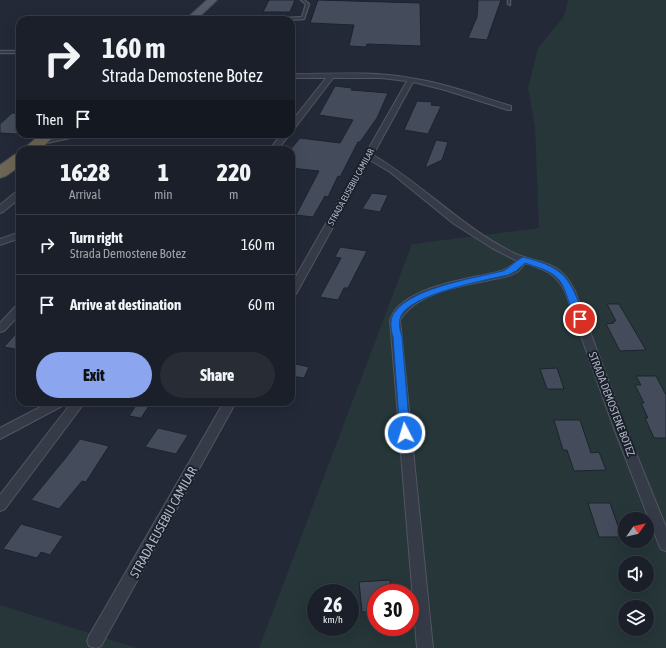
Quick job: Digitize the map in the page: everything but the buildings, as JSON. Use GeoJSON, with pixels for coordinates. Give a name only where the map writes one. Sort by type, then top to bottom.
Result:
{"type":"FeatureCollection","features":[{"type":"Feature","properties":{"kind":"highway"},"geometry":{"type":"LineString","coordinates":[[35,146],[45,138]]}},
{"type":"Feature","properties":{"kind":"highway"},"geometry":{"type":"LineString","coordinates":[[0,173],[16,161]]}},
{"type":"Feature","properties":{"kind":"main road"},"geometry":{"type":"LineString","coordinates":[[194,16],[212,0]]}},
{"type":"Feature","properties":{"kind":"street"},"geometry":{"type":"LineString","coordinates":[[295,76],[381,77],[410,80],[444,88],[508,108]]}},
{"type":"Feature","properties":{"kind":"street"},"geometry":{"type":"LineString","coordinates":[[295,122],[331,76]]}},
{"type":"Feature","properties":{"kind":"street","name":"STRADA EUSEBIU CAMILAR"},"geometry":{"type":"LineString","coordinates":[[295,287],[410,80]]}},
{"type":"Feature","properties":{"kind":"street"},"geometry":{"type":"LineString","coordinates":[[276,146],[283,138]]}},
{"type":"Feature","properties":{"kind":"street","name":"STRADA DEMOSTENE BOTEZ"},"geometry":{"type":"LineString","coordinates":[[369,156],[393,170],[457,222],[513,256],[546,267],[556,272],[562,278],[570,291],[621,431],[666,545]]}},
{"type":"Feature","properties":{"kind":"street"},"geometry":{"type":"LineString","coordinates":[[0,210],[16,196]]}},
{"type":"Feature","properties":{"kind":"street"},"geometry":{"type":"LineString","coordinates":[[0,242],[16,236]]}},
{"type":"Feature","properties":{"kind":"street"},"geometry":{"type":"LineString","coordinates":[[425,648],[396,320],[397,314],[421,297],[437,290],[506,273],[513,270],[523,260]]}},
{"type":"Feature","properties":{"kind":"street"},"geometry":{"type":"LineString","coordinates":[[0,329],[16,312]]}},
{"type":"Feature","properties":{"kind":"street"},"geometry":{"type":"LineString","coordinates":[[0,434],[52,406]]}},
{"type":"Feature","properties":{"kind":"street"},"geometry":{"type":"LineString","coordinates":[[0,505],[76,406]]}},
{"type":"Feature","properties":{"kind":"street","name":"STRADA EUSEBIU CAMILAR"},"geometry":{"type":"LineString","coordinates":[[95,641],[228,406]]}},
{"type":"Feature","properties":{"kind":"lane"},"geometry":{"type":"LineString","coordinates":[[295,18],[303,18],[308,4],[302,0]]}},
{"type":"Feature","properties":{"kind":"lane"},"geometry":{"type":"LineString","coordinates":[[0,52],[16,52]]}},
{"type":"Feature","properties":{"kind":"lane"},"geometry":{"type":"LineString","coordinates":[[46,146],[67,138]]}},
{"type":"Feature","properties":{"kind":"shaded area"},"geometry":{"type":"Polygon","coordinates":[[[568,0],[666,0],[666,648],[259,648],[412,244],[539,228],[535,127],[528,88],[538,48],[564,16],[568,0]]]}},
{"type":"Feature","properties":{"kind":"shaded area"},"geometry":{"type":"Polygon","coordinates":[[[0,605],[137,648],[0,648],[0,605]]]}},
{"type":"Feature","properties":{"kind":"route"},"geometry":{"type":"LineString","coordinates":[[405,433],[398,337],[395,326],[397,314],[409,303],[437,290],[506,273],[513,270],[523,260],[546,267],[556,272],[562,278],[570,291],[580,319]]}}]}
